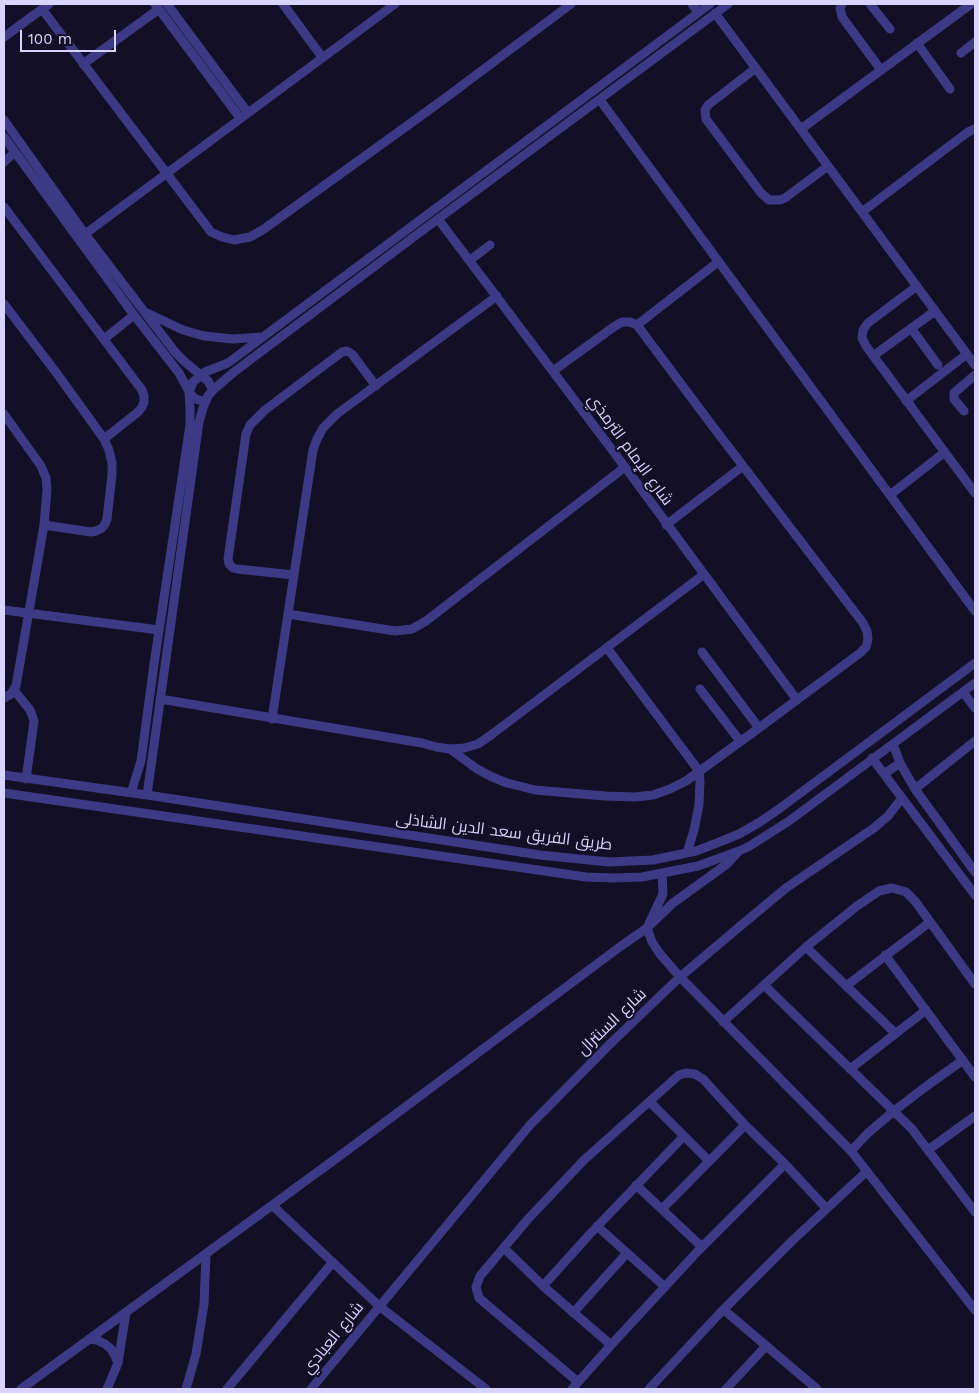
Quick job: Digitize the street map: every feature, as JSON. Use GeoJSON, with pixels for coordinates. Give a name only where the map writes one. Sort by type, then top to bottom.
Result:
{"type":"FeatureCollection","features":[{"type":"Feature","properties":{"kind":"street"},"geometry":{"type":"LineString","coordinates":[[283,4],[322,58]]}},
{"type":"Feature","properties":{"kind":"street"},"geometry":{"type":"LineString","coordinates":[[85,234],[394,4]]}},
{"type":"Feature","properties":{"kind":"street"},"geometry":{"type":"LineString","coordinates":[[4,37],[45,6],[83,64],[211,232],[234,240],[250,237],[271,223],[440,102],[571,4]]}},
{"type":"Feature","properties":{"kind":"street"},"geometry":{"type":"LineString","coordinates":[[692,4],[698,12]]}},
{"type":"Feature","properties":{"kind":"street"},"geometry":{"type":"LineString","coordinates":[[189,392],[193,382],[200,375],[228,363],[710,4]]}},
{"type":"Feature","properties":{"kind":"street"},"geometry":{"type":"LineString","coordinates":[[131,793],[141,761],[167,575],[195,422],[213,390],[234,372],[415,236],[728,4]]}},
{"type":"Feature","properties":{"kind":"street"},"geometry":{"type":"LineString","coordinates":[[842,4],[840,8],[842,17],[881,70]]}},
{"type":"Feature","properties":{"kind":"street"},"geometry":{"type":"LineString","coordinates":[[870,4],[890,29]]}},
{"type":"Feature","properties":{"kind":"street"},"geometry":{"type":"LineString","coordinates":[[801,129],[971,4]]}},
{"type":"Feature","properties":{"kind":"street"},"geometry":{"type":"LineString","coordinates":[[83,64],[163,5],[244,116]]}},
{"type":"Feature","properties":{"kind":"street"},"geometry":{"type":"LineString","coordinates":[[715,13],[975,365]]}},
{"type":"Feature","properties":{"kind":"street"},"geometry":{"type":"LineString","coordinates":[[669,34],[675,43]]}},
{"type":"Feature","properties":{"kind":"street"},"geometry":{"type":"LineString","coordinates":[[961,53],[975,42]]}},
{"type":"Feature","properties":{"kind":"street"},"geometry":{"type":"LineString","coordinates":[[917,43],[950,89]]}},
{"type":"Feature","properties":{"kind":"street"},"geometry":{"type":"LineString","coordinates":[[756,68],[708,105],[704,114],[706,119],[761,193],[769,200],[785,198],[828,166]]}},
{"type":"Feature","properties":{"kind":"street"},"geometry":{"type":"LineString","coordinates":[[618,72],[625,81]]}},
{"type":"Feature","properties":{"kind":"street"},"geometry":{"type":"LineString","coordinates":[[600,100],[975,612]]}},
{"type":"Feature","properties":{"kind":"street"},"geometry":{"type":"LineString","coordinates":[[561,115],[567,124]]}},
{"type":"Feature","properties":{"kind":"street"},"geometry":{"type":"LineString","coordinates":[[4,120],[52,195],[101,263],[134,315],[185,382],[189,392],[195,422],[176,587],[148,795]]}},
{"type":"Feature","properties":{"kind":"street"},"geometry":{"type":"LineString","coordinates":[[862,212],[968,132],[975,129]]}},
{"type":"Feature","properties":{"kind":"street"},"geometry":{"type":"LineString","coordinates":[[4,137],[85,234],[101,263],[145,312],[184,361],[208,381],[213,390]]}},
{"type":"Feature","properties":{"kind":"street"},"geometry":{"type":"LineString","coordinates":[[4,162],[15,152]]}},
{"type":"Feature","properties":{"kind":"street"},"geometry":{"type":"LineString","coordinates":[[457,193],[462,201]]}},
{"type":"Feature","properties":{"kind":"street"},"geometry":{"type":"LineString","coordinates":[[4,207],[142,390],[144,396],[142,407],[104,439]]}},
{"type":"Feature","properties":{"kind":"street","name":"شارع الإمام الترمذي"},"geometry":{"type":"LineString","coordinates":[[438,219],[625,467],[796,700]]}},
{"type":"Feature","properties":{"kind":"street"},"geometry":{"type":"LineString","coordinates":[[409,228],[415,236]]}},
{"type":"Feature","properties":{"kind":"street"},"geometry":{"type":"LineString","coordinates":[[470,260],[490,245]]}},
{"type":"Feature","properties":{"kind":"street"},"geometry":{"type":"LineString","coordinates":[[638,325],[718,262]]}},
{"type":"Feature","properties":{"kind":"street"},"geometry":{"type":"LineString","coordinates":[[917,286],[865,326],[862,338],[873,356],[975,493]]}},
{"type":"Feature","properties":{"kind":"street"},"geometry":{"type":"LineString","coordinates":[[272,719],[313,450],[317,438],[323,428],[337,414],[497,296]]}},
{"type":"Feature","properties":{"kind":"street"},"geometry":{"type":"LineString","coordinates":[[4,304],[104,439],[112,462],[108,519],[102,528],[91,532],[44,525]]}},
{"type":"Feature","properties":{"kind":"street"},"geometry":{"type":"LineString","coordinates":[[873,356],[935,311]]}},
{"type":"Feature","properties":{"kind":"street"},"geometry":{"type":"LineString","coordinates":[[145,312],[183,330],[204,336],[233,339],[262,337]]}},
{"type":"Feature","properties":{"kind":"street"},"geometry":{"type":"LineString","coordinates":[[104,339],[134,315]]}},
{"type":"Feature","properties":{"kind":"street"},"geometry":{"type":"LineString","coordinates":[[450,749],[477,769],[492,777],[535,790],[635,797],[653,795],[686,781],[866,647],[868,630],[638,325],[622,322],[553,371]]}},
{"type":"Feature","properties":{"kind":"street"},"geometry":{"type":"LineString","coordinates":[[911,328],[938,365]]}},
{"type":"Feature","properties":{"kind":"street"},"geometry":{"type":"LineString","coordinates":[[294,574],[237,569],[229,564],[228,559],[246,434],[250,425],[265,410],[342,352],[347,351],[352,354],[376,386]]}},
{"type":"Feature","properties":{"kind":"street"},"geometry":{"type":"LineString","coordinates":[[906,400],[967,354]]}},
{"type":"Feature","properties":{"kind":"street"},"geometry":{"type":"LineString","coordinates":[[176,370],[182,367],[184,361]]}},
{"type":"Feature","properties":{"kind":"street"},"geometry":{"type":"LineString","coordinates":[[228,363],[234,372]]}},
{"type":"Feature","properties":{"kind":"street"},"geometry":{"type":"LineString","coordinates":[[964,411],[954,399],[954,393],[975,376]]}},
{"type":"Feature","properties":{"kind":"street"},"geometry":{"type":"LineString","coordinates":[[189,392],[196,399],[205,402]]}},
{"type":"Feature","properties":{"kind":"street"},"geometry":{"type":"LineString","coordinates":[[4,414],[38,460],[46,478],[48,490],[44,525],[16,686],[11,694],[4,698]]}},
{"type":"Feature","properties":{"kind":"street"},"geometry":{"type":"LineString","coordinates":[[890,495],[945,452]]}},
{"type":"Feature","properties":{"kind":"street"},"geometry":{"type":"LineString","coordinates":[[666,524],[743,466]]}},
{"type":"Feature","properties":{"kind":"street"},"geometry":{"type":"LineString","coordinates":[[288,614],[395,631],[412,630],[625,467]]}},
{"type":"Feature","properties":{"kind":"street"},"geometry":{"type":"LineString","coordinates":[[167,575],[171,578],[177,576]]}},
{"type":"Feature","properties":{"kind":"street"},"geometry":{"type":"LineString","coordinates":[[160,700],[450,749],[464,748],[478,744],[491,735],[703,575]]}},
{"type":"Feature","properties":{"kind":"street"},"geometry":{"type":"LineString","coordinates":[[166,586],[171,584],[176,587]]}},
{"type":"Feature","properties":{"kind":"street"},"geometry":{"type":"LineString","coordinates":[[4,610],[159,630]]}},
{"type":"Feature","properties":{"kind":"street"},"geometry":{"type":"LineString","coordinates":[[608,648],[699,771],[699,806],[687,853]]}},
{"type":"Feature","properties":{"kind":"street"},"geometry":{"type":"LineString","coordinates":[[702,652],[759,728]]}},
{"type":"Feature","properties":{"kind":"street","name":"طريق الفريق سعد الدين الشاذلى"},"geometry":{"type":"LineString","coordinates":[[4,776],[148,795],[540,855],[609,862],[653,860],[687,853],[717,843],[746,830],[779,809],[838,766],[975,663]]}},
{"type":"Feature","properties":{"kind":"street"},"geometry":{"type":"LineString","coordinates":[[154,664],[165,665]]}},
{"type":"Feature","properties":{"kind":"street","name":"طريق الفريق سعد الدين الشاذلى"},"geometry":{"type":"LineString","coordinates":[[4,793],[586,877],[642,877],[698,866],[738,851],[768,835],[975,683]]}},
{"type":"Feature","properties":{"kind":"street"},"geometry":{"type":"LineString","coordinates":[[700,689],[740,741]]}},
{"type":"Feature","properties":{"kind":"street"},"geometry":{"type":"LineString","coordinates":[[14,690],[30,710],[34,721],[26,779]]}},
{"type":"Feature","properties":{"kind":"street"},"geometry":{"type":"LineString","coordinates":[[963,692],[975,708]]}},
{"type":"Feature","properties":{"kind":"street"},"geometry":{"type":"LineString","coordinates":[[915,789],[975,741]]}},
{"type":"Feature","properties":{"kind":"street"},"geometry":{"type":"LineString","coordinates":[[893,744],[900,763],[915,789],[975,872]]}},
{"type":"Feature","properties":{"kind":"street"},"geometry":{"type":"LineString","coordinates":[[872,758],[975,895]]}},
{"type":"Feature","properties":{"kind":"street"},"geometry":{"type":"LineString","coordinates":[[141,761],[152,762]]}},
{"type":"Feature","properties":{"kind":"street"},"geometry":{"type":"LineString","coordinates":[[884,774],[900,763]]}},
{"type":"Feature","properties":{"kind":"street"},"geometry":{"type":"LineString","coordinates":[[838,766],[836,776],[845,779]]}},
{"type":"Feature","properties":{"kind":"street"},"geometry":{"type":"LineString","coordinates":[[813,784],[820,784],[824,787],[824,792],[820,797]]}},
{"type":"Feature","properties":{"kind":"street","name":"شارع السنترال"},"geometry":{"type":"LineString","coordinates":[[379,1306],[530,1126],[611,1043],[680,977],[786,888],[874,828],[888,816],[902,798]]}},
{"type":"Feature","properties":{"kind":"street"},"geometry":{"type":"LineString","coordinates":[[424,854],[432,843],[427,837]]}},
{"type":"Feature","properties":{"kind":"street"},"geometry":{"type":"LineString","coordinates":[[451,858],[447,855],[447,848],[448,845],[456,842]]}},
{"type":"Feature","properties":{"kind":"street"},"geometry":{"type":"LineString","coordinates":[[21,1389],[272,1206],[646,928],[673,903],[727,864],[738,851]]}},
{"type":"Feature","properties":{"kind":"street"},"geometry":{"type":"LineString","coordinates":[[662,873],[663,894],[646,928],[660,954],[680,977],[851,1151],[975,1310]]}},
{"type":"Feature","properties":{"kind":"street"},"geometry":{"type":"LineString","coordinates":[[724,1022],[806,947],[857,906],[879,891],[892,888],[906,892],[915,901],[975,984]]}},
{"type":"Feature","properties":{"kind":"street"},"geometry":{"type":"LineString","coordinates":[[846,986],[930,922]]}},
{"type":"Feature","properties":{"kind":"street"},"geometry":{"type":"LineString","coordinates":[[806,947],[895,1033]]}},
{"type":"Feature","properties":{"kind":"street"},"geometry":{"type":"LineString","coordinates":[[886,955],[975,1077]]}},
{"type":"Feature","properties":{"kind":"street"},"geometry":{"type":"LineString","coordinates":[[764,985],[912,1129],[974,1207]]}},
{"type":"Feature","properties":{"kind":"street"},"geometry":{"type":"LineString","coordinates":[[850,1069],[926,1010]]}},
{"type":"Feature","properties":{"kind":"street"},"geometry":{"type":"LineString","coordinates":[[851,1151],[868,1133],[894,1111],[963,1060]]}},
{"type":"Feature","properties":{"kind":"street"},"geometry":{"type":"LineString","coordinates":[[785,1164],[702,1247],[610,1345],[575,1386],[479,1298],[476,1287],[480,1276],[528,1219],[584,1160],[679,1075],[686,1072],[695,1074],[703,1079],[745,1125],[785,1164],[826,1208]]}},
{"type":"Feature","properties":{"kind":"street"},"geometry":{"type":"LineString","coordinates":[[650,1102],[709,1162]]}},
{"type":"Feature","properties":{"kind":"street"},"geometry":{"type":"LineString","coordinates":[[928,1150],[975,1116]]}},
{"type":"Feature","properties":{"kind":"street"},"geometry":{"type":"LineString","coordinates":[[662,1209],[745,1125]]}},
{"type":"Feature","properties":{"kind":"street"},"geometry":{"type":"LineString","coordinates":[[543,1286],[597,1226],[683,1137]]}},
{"type":"Feature","properties":{"kind":"street"},"geometry":{"type":"LineString","coordinates":[[649,1389],[724,1310],[826,1208],[867,1171]]}},
{"type":"Feature","properties":{"kind":"street"},"geometry":{"type":"LineString","coordinates":[[636,1185],[702,1247]]}},
{"type":"Feature","properties":{"kind":"street"},"geometry":{"type":"LineString","coordinates":[[272,1206],[379,1306],[486,1389]]}},
{"type":"Feature","properties":{"kind":"street"},"geometry":{"type":"LineString","coordinates":[[597,1226],[665,1287]]}},
{"type":"Feature","properties":{"kind":"street"},"geometry":{"type":"LineString","coordinates":[[504,1248],[543,1286],[610,1345]]}},
{"type":"Feature","properties":{"kind":"street"},"geometry":{"type":"LineString","coordinates":[[573,1313],[627,1253]]}},
{"type":"Feature","properties":{"kind":"street"},"geometry":{"type":"LineString","coordinates":[[186,1389],[196,1354],[204,1304],[206,1254]]}},
{"type":"Feature","properties":{"kind":"street"},"geometry":{"type":"LineString","coordinates":[[226,1389],[333,1262]]}},
{"type":"Feature","properties":{"kind":"street","name":"شارع العبادي"},"geometry":{"type":"LineString","coordinates":[[310,1389],[379,1306]]}},
{"type":"Feature","properties":{"kind":"street"},"geometry":{"type":"LineString","coordinates":[[724,1310],[817,1389]]}},
{"type":"Feature","properties":{"kind":"street"},"geometry":{"type":"LineString","coordinates":[[107,1389],[118,1363],[126,1312]]}},
{"type":"Feature","properties":{"kind":"street"},"geometry":{"type":"LineString","coordinates":[[90,1339],[97,1340],[111,1349],[118,1363]]}},
{"type":"Feature","properties":{"kind":"street"},"geometry":{"type":"LineString","coordinates":[[729,1389],[766,1346]]}}]}
